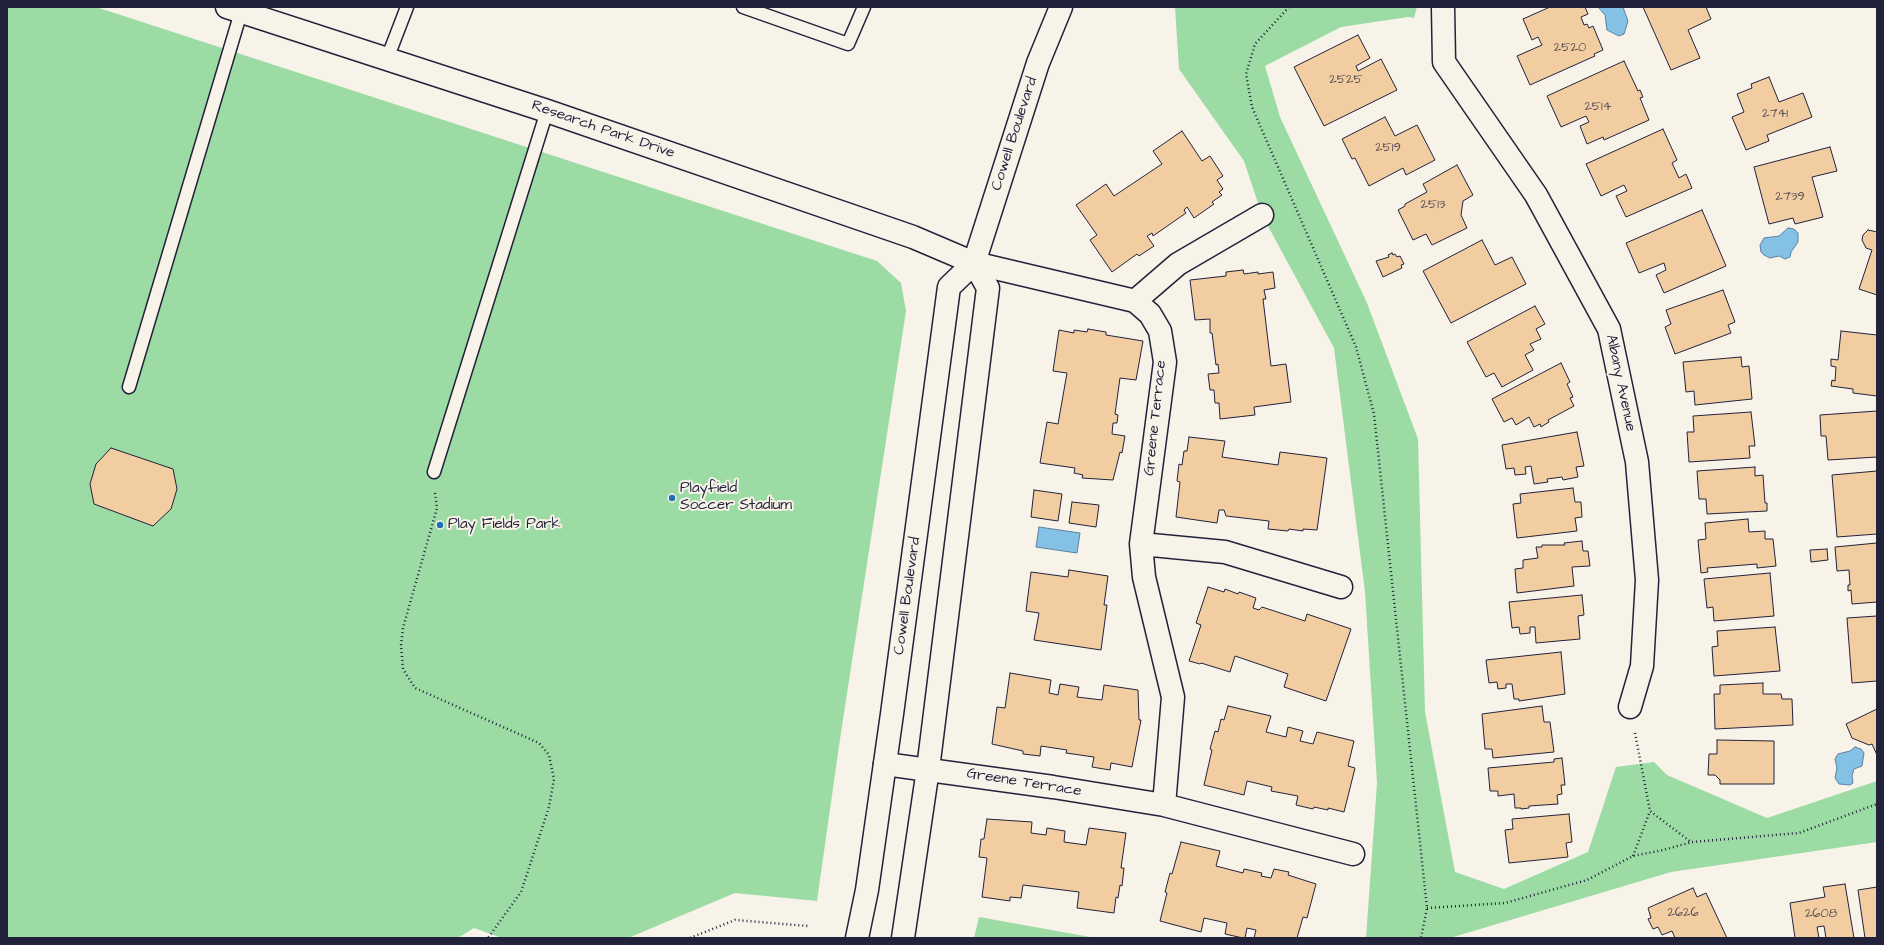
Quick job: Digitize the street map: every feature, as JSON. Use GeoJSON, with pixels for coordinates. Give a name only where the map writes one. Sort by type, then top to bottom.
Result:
{"type":"FeatureCollection","features":[{"type":"Feature","properties":{"kind":"street","name":"Cowell Boulevard"},"geometry":{"type":"LineString","coordinates":[[857,938],[867,890],[885,764],[949,287],[974,263],[1038,63],[1061,7]]}},
{"type":"Feature","properties":{"kind":"street","name":"Albany Avenue"},"geometry":{"type":"LineString","coordinates":[[1443,7],[1444,62],[1536,195],[1608,329],[1637,462],[1647,580],[1642,666],[1630,707]]}},
{"type":"Feature","properties":{"kind":"street","name":"Research Park Drive"},"geometry":{"type":"LineString","coordinates":[[234,9],[547,111],[913,237],[974,263]]}},
{"type":"Feature","properties":{"kind":"street"},"geometry":{"type":"LineString","coordinates":[[1135,301],[1178,264],[1262,215]]}},
{"type":"Feature","properties":{"kind":"street","name":"Greene Terrace"},"geometry":{"type":"LineString","coordinates":[[974,263],[1135,301],[1150,314],[1160,330],[1165,362],[1141,544],[1144,577],[1173,697],[1164,805]]}},
{"type":"Feature","properties":{"kind":"street"},"geometry":{"type":"LineString","coordinates":[[903,938],[928,769],[988,288],[974,263]]}},
{"type":"Feature","properties":{"kind":"street"},"geometry":{"type":"LineString","coordinates":[[1141,544],[1225,552],[1342,587]]}},
{"type":"Feature","properties":{"kind":"street","name":"Greene Terrace"},"geometry":{"type":"LineString","coordinates":[[885,764],[1053,787],[1164,805],[1352,854]]}},
{"type":"Feature","properties":{"kind":"lane"},"geometry":{"type":"LineString","coordinates":[[387,59],[407,7]]}},
{"type":"Feature","properties":{"kind":"lane"},"geometry":{"type":"LineString","coordinates":[[742,7],[848,44],[864,7]]}},
{"type":"Feature","properties":{"kind":"lane"},"geometry":{"type":"LineString","coordinates":[[129,387],[234,9]]}},
{"type":"Feature","properties":{"kind":"lane"},"geometry":{"type":"LineString","coordinates":[[434,472],[547,111]]}},
{"type":"Feature","properties":{"kind":"path"},"geometry":{"type":"LineString","coordinates":[[1289,7],[1256,44],[1246,74],[1252,107],[1356,347],[1374,414],[1427,908],[1421,938]]}},
{"type":"Feature","properties":{"kind":"path"},"geometry":{"type":"LineString","coordinates":[[434,472],[437,508],[403,628],[403,668],[415,688],[539,743],[549,755],[554,779],[549,807],[521,892],[488,938]]}},
{"type":"Feature","properties":{"kind":"path"},"geometry":{"type":"LineString","coordinates":[[1630,707],[1650,811],[1633,856]]}},
{"type":"Feature","properties":{"kind":"path"},"geometry":{"type":"LineString","coordinates":[[1427,908],[1505,903],[1587,880],[1633,856],[1692,842],[1799,833],[1877,804]]}},
{"type":"Feature","properties":{"kind":"path"},"geometry":{"type":"LineString","coordinates":[[1650,811],[1692,842]]}},
{"type":"Feature","properties":{"kind":"path"},"geometry":{"type":"LineString","coordinates":[[690,938],[735,920],[808,926]]}},
{"type":"Feature","properties":{"kind":"green space","name":"Play Fields Park"},"geometry":{"type":"Polygon","coordinates":[[[7,7],[96,7],[877,261],[901,283],[906,311],[840,739],[817,901],[735,893],[628,938],[502,938],[474,928],[458,938],[7,938],[7,7]]]}},
{"type":"Feature","properties":{"kind":"green space"},"geometry":{"type":"Polygon","coordinates":[[[1175,7],[1417,7],[1414,18],[1408,17],[1341,27],[1265,66],[1280,117],[1367,303],[1418,439],[1425,712],[1455,872],[1504,889],[1588,852],[1616,767],[1654,762],[1667,775],[1767,818],[1877,781],[1877,842],[1671,872],[1450,938],[1366,938],[1377,783],[1365,592],[1334,348],[1262,215],[1244,161],[1179,69],[1175,7]]]}},
{"type":"Feature","properties":{"kind":"green space"},"geometry":{"type":"Polygon","coordinates":[[[979,917],[1096,938],[974,938],[979,917]]]}},
{"type":"Feature","properties":{"kind":"water"},"geometry":{"type":"Polygon","coordinates":[[[1598,7],[1623,7],[1628,21],[1624,34],[1619,36],[1607,30],[1605,15],[1598,7]]]}},
{"type":"Feature","properties":{"kind":"water"},"geometry":{"type":"Polygon","coordinates":[[[1788,228],[1794,229],[1798,233],[1798,242],[1791,252],[1790,257],[1785,259],[1779,256],[1770,258],[1761,252],[1760,245],[1764,238],[1779,236],[1788,228]]]}},
{"type":"Feature","properties":{"kind":"water"},"geometry":{"type":"Polygon","coordinates":[[[1039,527],[1080,533],[1077,553],[1036,547],[1039,527]]]}},
{"type":"Feature","properties":{"kind":"water"},"geometry":{"type":"Polygon","coordinates":[[[1855,747],[1861,749],[1864,753],[1862,766],[1854,769],[1852,776],[1853,783],[1850,785],[1839,784],[1835,778],[1837,768],[1835,759],[1838,754],[1850,751],[1855,747]]]}},
{"type":"Feature","properties":{"kind":"building"},"geometry":{"type":"Polygon","coordinates":[[[1550,7],[1585,7],[1588,14],[1581,17],[1584,25],[1587,24],[1589,28],[1593,26],[1603,50],[1594,54],[1595,56],[1530,85],[1517,56],[1542,45],[1538,37],[1532,40],[1523,19],[1550,7]]]}},
{"type":"Feature","properties":{"kind":"building"},"geometry":{"type":"Polygon","coordinates":[[[1643,7],[1706,7],[1711,19],[1688,30],[1700,58],[1671,70],[1643,7]]]}},
{"type":"Feature","properties":{"kind":"building"},"geometry":{"type":"Polygon","coordinates":[[[1358,35],[1370,58],[1356,66],[1358,71],[1381,59],[1397,90],[1324,126],[1294,67],[1358,35]]]}},
{"type":"Feature","properties":{"kind":"building"},"geometry":{"type":"Polygon","coordinates":[[[1624,61],[1638,91],[1640,90],[1643,97],[1640,98],[1649,120],[1604,140],[1603,137],[1587,144],[1580,126],[1589,122],[1586,116],[1561,127],[1547,96],[1624,61]]]}},
{"type":"Feature","properties":{"kind":"building"},"geometry":{"type":"Polygon","coordinates":[[[1769,77],[1779,102],[1803,93],[1812,117],[1767,135],[1769,141],[1746,150],[1732,117],[1744,112],[1737,94],[1752,88],[1751,84],[1769,77]]]}},
{"type":"Feature","properties":{"kind":"building"},"geometry":{"type":"Polygon","coordinates":[[[1385,117],[1395,136],[1417,125],[1435,160],[1406,175],[1403,168],[1369,186],[1355,158],[1352,159],[1342,139],[1385,117]]]}},
{"type":"Feature","properties":{"kind":"building"},"geometry":{"type":"Polygon","coordinates":[[[1663,129],[1677,160],[1672,163],[1679,178],[1686,174],[1692,188],[1626,217],[1616,196],[1627,191],[1624,185],[1601,196],[1586,164],[1663,129]]]}},
{"type":"Feature","properties":{"kind":"building"},"geometry":{"type":"Polygon","coordinates":[[[1182,131],[1202,161],[1210,156],[1223,176],[1217,180],[1223,189],[1219,192],[1222,195],[1212,202],[1214,204],[1194,218],[1187,207],[1184,210],[1186,213],[1153,236],[1152,233],[1147,236],[1154,246],[1139,256],[1137,254],[1112,272],[1090,240],[1097,235],[1076,205],[1106,184],[1114,196],[1162,164],[1153,151],[1182,131]]]}},
{"type":"Feature","properties":{"kind":"building"},"geometry":{"type":"Polygon","coordinates":[[[1830,147],[1837,171],[1812,177],[1823,217],[1795,224],[1793,218],[1769,224],[1754,167],[1830,147]]]}},
{"type":"Feature","properties":{"kind":"building"},"geometry":{"type":"Polygon","coordinates":[[[1457,165],[1473,195],[1463,201],[1461,215],[1467,228],[1432,245],[1426,234],[1413,240],[1398,210],[1405,206],[1405,204],[1427,192],[1423,184],[1457,165]]]}},
{"type":"Feature","properties":{"kind":"building"},"geometry":{"type":"Polygon","coordinates":[[[1702,210],[1726,266],[1664,293],[1656,275],[1666,270],[1664,263],[1639,273],[1626,243],[1702,210]]]}},
{"type":"Feature","properties":{"kind":"building"},"geometry":{"type":"Polygon","coordinates":[[[1868,230],[1877,232],[1877,295],[1859,289],[1872,250],[1866,248],[1862,240],[1863,235],[1868,230]]]}},
{"type":"Feature","properties":{"kind":"building"},"geometry":{"type":"Polygon","coordinates":[[[1482,240],[1495,265],[1512,257],[1526,284],[1451,323],[1423,271],[1482,240]]]}},
{"type":"Feature","properties":{"kind":"building"},"geometry":{"type":"Polygon","coordinates":[[[1392,253],[1397,257],[1400,256],[1404,264],[1401,265],[1402,268],[1383,277],[1376,261],[1389,257],[1388,255],[1392,253]]]}},
{"type":"Feature","properties":{"kind":"building"},"geometry":{"type":"Polygon","coordinates":[[[1243,270],[1244,274],[1273,272],[1275,288],[1264,290],[1266,299],[1263,299],[1271,366],[1286,364],[1291,402],[1254,407],[1255,415],[1220,419],[1219,403],[1215,403],[1214,390],[1210,390],[1208,374],[1219,373],[1218,364],[1216,365],[1212,333],[1210,333],[1210,319],[1195,320],[1190,280],[1226,276],[1226,272],[1243,270]]]}},
{"type":"Feature","properties":{"kind":"building"},"geometry":{"type":"Polygon","coordinates":[[[1723,290],[1735,322],[1728,325],[1731,333],[1675,354],[1665,327],[1671,324],[1666,310],[1723,290]]]}},
{"type":"Feature","properties":{"kind":"building"},"geometry":{"type":"Polygon","coordinates":[[[1535,306],[1545,324],[1536,329],[1541,339],[1530,344],[1534,350],[1525,355],[1533,370],[1502,387],[1494,373],[1486,377],[1467,342],[1535,306]]]}},
{"type":"Feature","properties":{"kind":"building"},"geometry":{"type":"Polygon","coordinates":[[[1088,329],[1106,332],[1106,335],[1143,341],[1136,380],[1120,378],[1115,414],[1118,415],[1117,423],[1113,423],[1112,434],[1125,436],[1122,453],[1120,452],[1113,480],[1082,478],[1083,475],[1074,473],[1075,468],[1040,463],[1047,422],[1058,424],[1067,373],[1053,371],[1059,330],[1074,333],[1074,330],[1087,332],[1088,329]]]}},
{"type":"Feature","properties":{"kind":"building"},"geometry":{"type":"Polygon","coordinates":[[[1841,331],[1877,335],[1877,396],[1853,393],[1853,389],[1831,386],[1832,380],[1835,381],[1836,367],[1831,366],[1831,359],[1838,360],[1841,331]]]}},
{"type":"Feature","properties":{"kind":"building"},"geometry":{"type":"Polygon","coordinates":[[[1741,357],[1742,367],[1749,366],[1752,399],[1695,405],[1694,391],[1686,392],[1683,362],[1741,357]]]}},
{"type":"Feature","properties":{"kind":"building"},"geometry":{"type":"Polygon","coordinates":[[[1561,363],[1570,382],[1567,384],[1573,397],[1570,398],[1574,406],[1548,420],[1549,422],[1541,427],[1540,424],[1534,427],[1529,417],[1516,425],[1512,418],[1504,422],[1492,399],[1561,363]]]}},
{"type":"Feature","properties":{"kind":"building"},"geometry":{"type":"Polygon","coordinates":[[[1877,411],[1877,457],[1828,460],[1826,436],[1821,436],[1820,415],[1877,411]]]}},
{"type":"Feature","properties":{"kind":"building"},"geometry":{"type":"Polygon","coordinates":[[[1751,412],[1755,446],[1749,446],[1750,458],[1689,462],[1687,432],[1694,432],[1693,416],[1751,412]]]}},
{"type":"Feature","properties":{"kind":"building"},"geometry":{"type":"Polygon","coordinates":[[[1577,432],[1584,466],[1576,467],[1578,477],[1563,480],[1562,477],[1547,479],[1548,482],[1534,484],[1531,466],[1525,467],[1526,474],[1515,475],[1514,468],[1506,469],[1502,445],[1577,432]]]}},
{"type":"Feature","properties":{"kind":"building"},"geometry":{"type":"Polygon","coordinates":[[[1189,437],[1225,441],[1222,457],[1278,465],[1280,452],[1327,458],[1317,530],[1303,529],[1303,531],[1289,529],[1288,531],[1268,529],[1269,521],[1226,516],[1224,510],[1219,510],[1217,523],[1176,517],[1180,482],[1177,481],[1179,464],[1182,465],[1184,451],[1187,451],[1189,437]]]}},
{"type":"Feature","properties":{"kind":"building"},"geometry":{"type":"Polygon","coordinates":[[[111,448],[173,469],[177,489],[171,509],[153,526],[94,504],[90,484],[96,464],[111,448]]]}},
{"type":"Feature","properties":{"kind":"building"},"geometry":{"type":"Polygon","coordinates":[[[1755,467],[1755,476],[1763,475],[1767,511],[1707,514],[1706,499],[1699,499],[1697,471],[1755,467]]]}},
{"type":"Feature","properties":{"kind":"building"},"geometry":{"type":"Polygon","coordinates":[[[1877,471],[1877,534],[1837,537],[1832,475],[1877,471]]]}},
{"type":"Feature","properties":{"kind":"building"},"geometry":{"type":"Polygon","coordinates":[[[1573,488],[1575,502],[1581,502],[1582,517],[1575,518],[1577,531],[1517,538],[1513,504],[1521,503],[1520,494],[1573,488]]]}},
{"type":"Feature","properties":{"kind":"building"},"geometry":{"type":"Polygon","coordinates":[[[1034,490],[1062,494],[1058,521],[1031,517],[1034,490]]]}},
{"type":"Feature","properties":{"kind":"building"},"geometry":{"type":"Polygon","coordinates":[[[1072,502],[1099,505],[1096,527],[1069,523],[1072,502]]]}},
{"type":"Feature","properties":{"kind":"building"},"geometry":{"type":"Polygon","coordinates":[[[1748,519],[1749,532],[1765,531],[1765,539],[1773,539],[1776,566],[1757,568],[1757,564],[1707,568],[1708,572],[1701,573],[1698,540],[1706,539],[1705,523],[1748,519]]]}},
{"type":"Feature","properties":{"kind":"building"},"geometry":{"type":"Polygon","coordinates":[[[1582,541],[1583,551],[1588,551],[1590,566],[1572,567],[1574,586],[1517,593],[1515,569],[1523,568],[1523,560],[1538,558],[1536,547],[1542,547],[1542,545],[1565,545],[1564,543],[1582,541]]]}},
{"type":"Feature","properties":{"kind":"building"},"geometry":{"type":"Polygon","coordinates":[[[1877,543],[1877,602],[1852,604],[1851,590],[1848,591],[1848,585],[1850,585],[1849,570],[1837,571],[1835,547],[1877,543]]]}},
{"type":"Feature","properties":{"kind":"building"},"geometry":{"type":"Polygon","coordinates":[[[1827,549],[1828,560],[1811,562],[1810,550],[1827,549]]]}},
{"type":"Feature","properties":{"kind":"building"},"geometry":{"type":"Polygon","coordinates":[[[1069,570],[1108,576],[1104,605],[1107,605],[1101,650],[1034,640],[1039,613],[1026,611],[1031,572],[1068,577],[1069,570]]]}},
{"type":"Feature","properties":{"kind":"building"},"geometry":{"type":"Polygon","coordinates":[[[1770,573],[1774,616],[1714,621],[1713,607],[1707,608],[1704,579],[1770,573]]]}},
{"type":"Feature","properties":{"kind":"building"},"geometry":{"type":"Polygon","coordinates":[[[1208,587],[1224,592],[1225,589],[1238,594],[1239,592],[1256,598],[1253,608],[1259,610],[1262,607],[1305,621],[1307,614],[1351,629],[1326,701],[1284,687],[1288,674],[1235,656],[1230,672],[1189,661],[1201,625],[1196,623],[1208,587]]]}},
{"type":"Feature","properties":{"kind":"building"},"geometry":{"type":"Polygon","coordinates":[[[1582,595],[1584,615],[1578,616],[1580,639],[1536,643],[1535,627],[1530,627],[1530,633],[1520,634],[1519,627],[1512,628],[1509,602],[1582,595]]]}},
{"type":"Feature","properties":{"kind":"building"},"geometry":{"type":"Polygon","coordinates":[[[1877,616],[1877,681],[1852,683],[1847,618],[1877,616]]]}},
{"type":"Feature","properties":{"kind":"building"},"geometry":{"type":"Polygon","coordinates":[[[1775,627],[1780,671],[1714,676],[1712,647],[1718,646],[1717,631],[1775,627]]]}},
{"type":"Feature","properties":{"kind":"building"},"geometry":{"type":"Polygon","coordinates":[[[1561,652],[1565,694],[1519,701],[1519,699],[1514,699],[1512,684],[1506,684],[1506,688],[1498,689],[1497,682],[1489,683],[1486,660],[1561,652]]]}},
{"type":"Feature","properties":{"kind":"building"},"geometry":{"type":"Polygon","coordinates":[[[1010,673],[1051,680],[1049,693],[1058,695],[1060,684],[1079,687],[1077,697],[1102,700],[1104,685],[1138,690],[1139,720],[1141,720],[1132,767],[1111,763],[1110,770],[1092,767],[1094,757],[1066,753],[1067,750],[1041,746],[1040,756],[1023,754],[1023,751],[992,744],[997,707],[1005,708],[1010,673]]]}},
{"type":"Feature","properties":{"kind":"building"},"geometry":{"type":"Polygon","coordinates":[[[1763,683],[1763,694],[1781,694],[1782,699],[1792,699],[1793,725],[1715,729],[1714,694],[1720,694],[1720,685],[1763,683]]]}},
{"type":"Feature","properties":{"kind":"building"},"geometry":{"type":"Polygon","coordinates":[[[1228,706],[1271,716],[1266,732],[1286,737],[1288,727],[1303,731],[1300,741],[1313,744],[1317,732],[1354,741],[1348,766],[1355,768],[1344,812],[1328,808],[1328,810],[1314,807],[1313,809],[1296,805],[1298,796],[1271,791],[1272,787],[1247,781],[1244,795],[1204,785],[1212,750],[1210,749],[1215,731],[1218,732],[1221,719],[1224,720],[1228,706]]]}},
{"type":"Feature","properties":{"kind":"building"},"geometry":{"type":"Polygon","coordinates":[[[1542,706],[1544,722],[1550,722],[1554,752],[1493,758],[1492,749],[1485,749],[1482,714],[1542,706]]]}},
{"type":"Feature","properties":{"kind":"building"},"geometry":{"type":"Polygon","coordinates":[[[1877,709],[1877,755],[1872,744],[1869,745],[1852,738],[1846,724],[1877,709]]]}},
{"type":"Feature","properties":{"kind":"building"},"geometry":{"type":"Polygon","coordinates":[[[1717,740],[1774,741],[1774,784],[1720,784],[1720,780],[1715,775],[1708,775],[1709,754],[1717,754],[1717,740]]]}},
{"type":"Feature","properties":{"kind":"building"},"geometry":{"type":"Polygon","coordinates":[[[1562,758],[1565,785],[1561,785],[1562,794],[1557,795],[1558,804],[1529,806],[1529,808],[1521,809],[1515,808],[1514,794],[1498,796],[1498,791],[1490,791],[1488,768],[1554,762],[1554,759],[1562,758]]]}},
{"type":"Feature","properties":{"kind":"building"},"geometry":{"type":"Polygon","coordinates":[[[1569,814],[1572,842],[1566,843],[1568,857],[1509,863],[1505,830],[1513,829],[1512,819],[1569,814]]]}},
{"type":"Feature","properties":{"kind":"building"},"geometry":{"type":"Polygon","coordinates":[[[987,819],[1032,822],[1031,833],[1046,835],[1047,828],[1065,831],[1064,842],[1086,845],[1089,828],[1126,833],[1121,868],[1124,868],[1122,886],[1120,885],[1118,898],[1116,897],[1114,913],[1077,908],[1079,892],[1023,885],[1021,898],[1010,897],[1010,901],[982,897],[987,858],[979,857],[981,839],[984,839],[987,819]]]}},
{"type":"Feature","properties":{"kind":"building"},"geometry":{"type":"Polygon","coordinates":[[[1181,842],[1220,851],[1216,866],[1243,873],[1244,869],[1262,873],[1261,876],[1271,878],[1274,869],[1289,872],[1288,875],[1316,884],[1307,918],[1303,917],[1297,938],[1254,938],[1256,930],[1247,928],[1245,938],[1243,938],[1225,934],[1227,923],[1204,918],[1201,932],[1160,921],[1170,873],[1172,874],[1181,842]]]}},
{"type":"Feature","properties":{"kind":"building"},"geometry":{"type":"Polygon","coordinates":[[[1845,884],[1854,938],[1826,938],[1824,926],[1817,927],[1819,938],[1795,938],[1790,903],[1825,897],[1823,887],[1845,884]]]}},
{"type":"Feature","properties":{"kind":"building"},"geometry":{"type":"Polygon","coordinates":[[[1877,887],[1877,938],[1865,938],[1858,890],[1877,887]]]}},
{"type":"Feature","properties":{"kind":"building"},"geometry":{"type":"Polygon","coordinates":[[[1693,888],[1697,897],[1706,893],[1727,938],[1675,938],[1672,931],[1662,935],[1658,927],[1653,929],[1648,919],[1651,918],[1648,908],[1693,888]]]}},
{"type":"Feature","properties":{"kind":"place","name":"Playfield Soccer Stadium"},"geometry":{"type":"Point","coordinates":[672,498]}},
{"type":"Feature","properties":{"kind":"place","name":"Play Fields Park"},"geometry":{"type":"Point","coordinates":[440,525]}}]}
